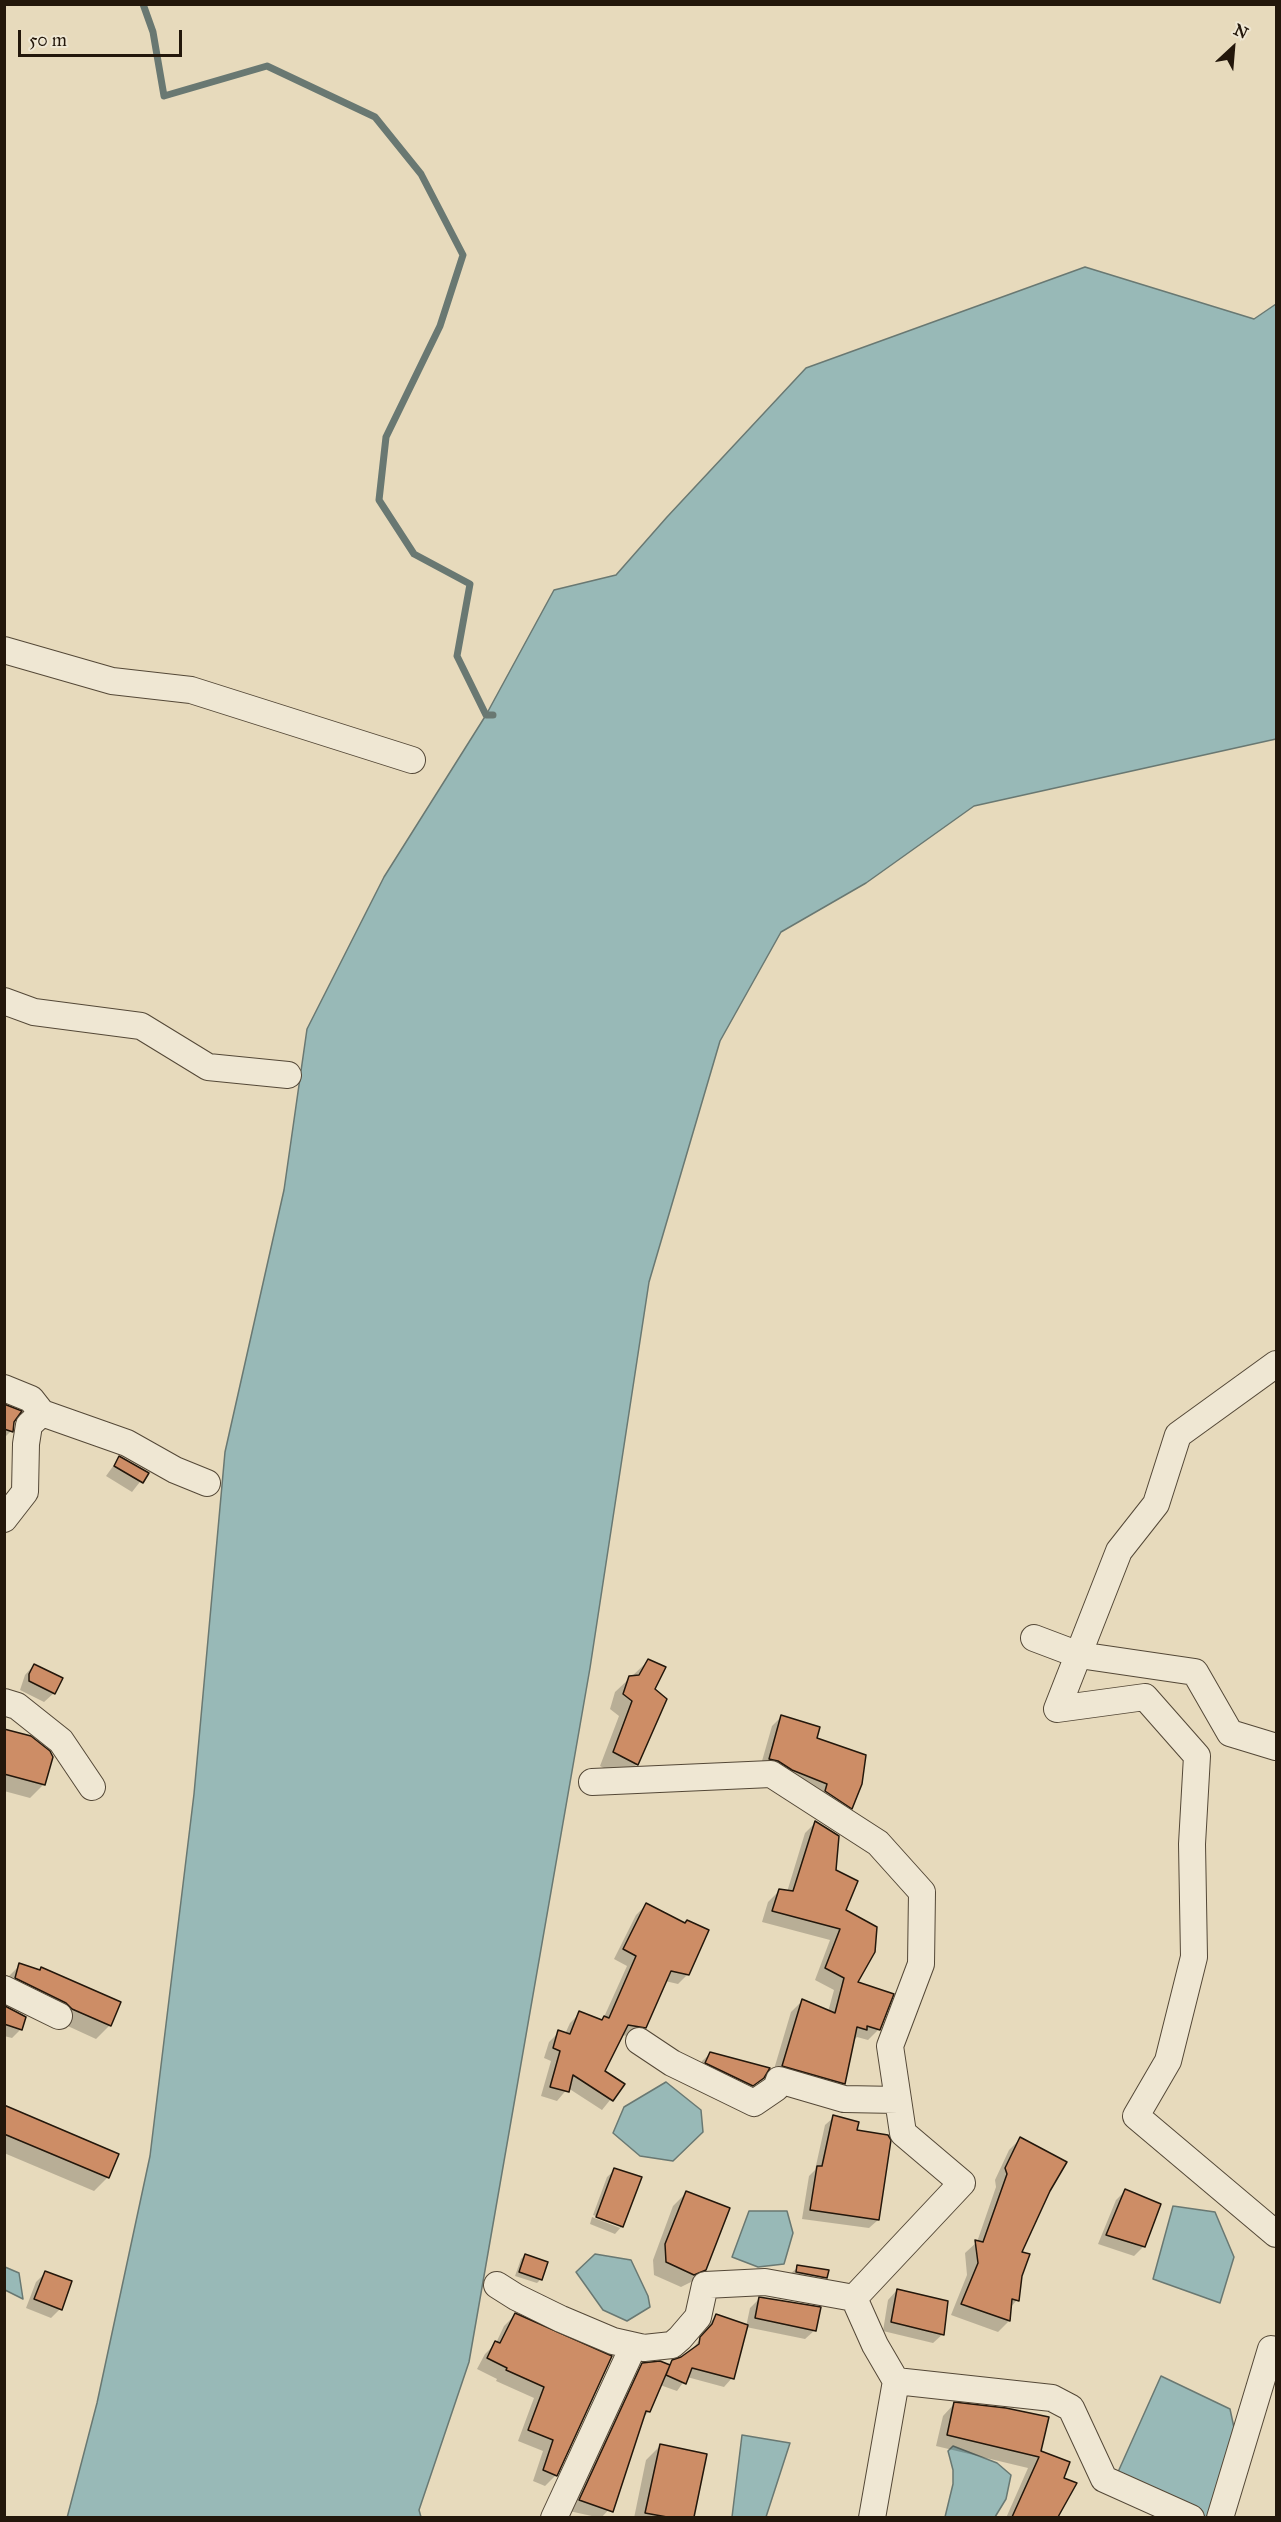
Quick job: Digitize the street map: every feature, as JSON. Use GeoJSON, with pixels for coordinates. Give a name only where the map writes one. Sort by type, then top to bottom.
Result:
{"type":"FeatureCollection","features":[{"type":"Feature","properties":{"kind":"street"},"geometry":{"type":"LineString","coordinates":[[4,650],[112,681],[191,690],[412,760]]}},
{"type":"Feature","properties":{"kind":"street"},"geometry":{"type":"LineString","coordinates":[[4,1000],[34,1012],[141,1026],[208,1067],[288,1075]]}},
{"type":"Feature","properties":{"kind":"street"},"geometry":{"type":"LineString","coordinates":[[1276,1364],[1178,1435],[1156,1504],[1119,1551],[1057,1709],[1145,1697],[1197,1756],[1192,1844],[1194,1957],[1168,2061],[1136,2116],[1276,2235]]}},
{"type":"Feature","properties":{"kind":"street"},"geometry":{"type":"LineString","coordinates":[[4,1388],[31,1399],[42,1413],[128,1443],[175,1470],[207,1483]]}},
{"type":"Feature","properties":{"kind":"street"},"geometry":{"type":"LineString","coordinates":[[4,1519],[25,1492],[26,1444],[29,1425],[42,1413]]}},
{"type":"Feature","properties":{"kind":"street"},"geometry":{"type":"LineString","coordinates":[[1034,1638],[1078,1655],[1195,1672],[1230,1733],[1276,1747]]}},
{"type":"Feature","properties":{"kind":"street"},"geometry":{"type":"LineString","coordinates":[[4,1702],[16,1706],[61,1741],[92,1786]]}},
{"type":"Feature","properties":{"kind":"street"},"geometry":{"type":"LineString","coordinates":[[592,1782],[771,1774],[878,1843],[922,1892],[921,1964],[890,2046],[903,2133],[962,2183],[854,2298]]}},
{"type":"Feature","properties":{"kind":"street"},"geometry":{"type":"LineString","coordinates":[[4,1989],[59,2016]]}},
{"type":"Feature","properties":{"kind":"street"},"geometry":{"type":"LineString","coordinates":[[639,2041],[672,2063],[754,2103],[776,2088],[779,2080],[844,2099],[898,2100]]}},
{"type":"Feature","properties":{"kind":"street"},"geometry":{"type":"LineString","coordinates":[[497,2284],[516,2297],[561,2319],[633,2347],[672,2346],[698,2317],[705,2285],[765,2282],[854,2298]]}},
{"type":"Feature","properties":{"kind":"street"},"geometry":{"type":"LineString","coordinates":[[854,2298],[896,2381],[872,2517]]}},
{"type":"Feature","properties":{"kind":"street"},"geometry":{"type":"LineString","coordinates":[[554,2517],[633,2347]]}},
{"type":"Feature","properties":{"kind":"street"},"geometry":{"type":"LineString","coordinates":[[1220,2517],[1271,2349],[1276,2351]]}},
{"type":"Feature","properties":{"kind":"street"},"geometry":{"type":"LineString","coordinates":[[896,2381],[1052,2398],[1071,2408],[1104,2479],[1191,2517]]}},
{"type":"Feature","properties":{"kind":"water"},"geometry":{"type":"Polygon","coordinates":[[[1085,267],[1254,319],[1276,304],[1276,739],[974,806],[866,883],[781,932],[720,1041],[649,1282],[590,1668],[469,2362],[419,2510],[421,2517],[67,2518],[97,2403],[150,2156],[194,1794],[225,1452],[284,1190],[307,1029],[384,877],[486,715],[554,590],[616,575],[806,368],[1085,267]]]}},
{"type":"Feature","properties":{"kind":"water"},"geometry":{"type":"Polygon","coordinates":[[[666,2082],[701,2110],[703,2132],[673,2161],[640,2156],[613,2133],[624,2107],[666,2082]]]}},
{"type":"Feature","properties":{"kind":"water"},"geometry":{"type":"Polygon","coordinates":[[[1173,2206],[1215,2212],[1234,2257],[1220,2303],[1153,2279],[1173,2206]]]}},
{"type":"Feature","properties":{"kind":"water"},"geometry":{"type":"Polygon","coordinates":[[[749,2211],[787,2211],[793,2233],[784,2264],[758,2267],[732,2257],[749,2211]]]}},
{"type":"Feature","properties":{"kind":"water"},"geometry":{"type":"Polygon","coordinates":[[[595,2254],[631,2260],[648,2296],[650,2307],[627,2321],[603,2310],[576,2272],[595,2254]]]}},
{"type":"Feature","properties":{"kind":"water"},"geometry":{"type":"Polygon","coordinates":[[[5,2267],[19,2273],[23,2299],[5,2290],[5,2267]]]}},
{"type":"Feature","properties":{"kind":"water"},"geometry":{"type":"Polygon","coordinates":[[[1161,2376],[1230,2409],[1236,2437],[1212,2517],[1204,2517],[1118,2472],[1161,2376]]]}},
{"type":"Feature","properties":{"kind":"water"},"geometry":{"type":"Polygon","coordinates":[[[742,2435],[790,2443],[766,2517],[732,2517],[742,2435]]]}},
{"type":"Feature","properties":{"kind":"water"},"geometry":{"type":"Polygon","coordinates":[[[953,2446],[997,2463],[1011,2475],[1006,2499],[995,2517],[945,2517],[953,2484],[953,2470],[948,2451],[953,2446]]]}},
{"type":"Feature","properties":{"kind":"building"},"geometry":{"type":"Polygon","coordinates":[[[4,1404],[22,1411],[14,1422],[13,1432],[4,1429],[4,1404]]]}},
{"type":"Feature","properties":{"kind":"building"},"geometry":{"type":"Polygon","coordinates":[[[119,1456],[149,1473],[143,1483],[114,1466],[119,1456]]]}},
{"type":"Feature","properties":{"kind":"building"},"geometry":{"type":"Polygon","coordinates":[[[648,1659],[666,1667],[655,1689],[667,1699],[638,1765],[613,1752],[632,1701],[623,1694],[629,1676],[639,1675],[648,1659]]]}},
{"type":"Feature","properties":{"kind":"building"},"geometry":{"type":"Polygon","coordinates":[[[34,1664],[63,1678],[55,1694],[29,1681],[29,1674],[34,1664]]]}},
{"type":"Feature","properties":{"kind":"building"},"geometry":{"type":"Polygon","coordinates":[[[781,1715],[820,1727],[817,1738],[866,1755],[862,1784],[852,1809],[825,1791],[827,1784],[769,1759],[781,1715]]]}},
{"type":"Feature","properties":{"kind":"building"},"geometry":{"type":"Polygon","coordinates":[[[4,1729],[31,1736],[50,1751],[53,1757],[45,1785],[4,1774],[4,1729]]]}},
{"type":"Feature","properties":{"kind":"building"},"geometry":{"type":"Polygon","coordinates":[[[815,1821],[839,1836],[836,1870],[858,1881],[846,1910],[877,1927],[875,1952],[858,1982],[894,1994],[880,2030],[867,2026],[867,2030],[857,2027],[845,2084],[782,2066],[802,1999],[835,2013],[844,1978],[825,1968],[840,1929],[772,1911],[779,1889],[793,1891],[815,1821]]]}},
{"type":"Feature","properties":{"kind":"building"},"geometry":{"type":"Polygon","coordinates":[[[646,1903],[685,1923],[687,1920],[709,1930],[689,1975],[671,1971],[646,2028],[628,2025],[605,2071],[625,2084],[613,2101],[573,2075],[569,2092],[550,2087],[560,2051],[553,2048],[558,2030],[570,2034],[579,2011],[602,2020],[604,2016],[609,2018],[636,1956],[623,1949],[646,1903]]]}},
{"type":"Feature","properties":{"kind":"building"},"geometry":{"type":"Polygon","coordinates":[[[19,1963],[40,1970],[41,1967],[121,2002],[111,2026],[72,2009],[66,2003],[15,1978],[19,1963]]]}},
{"type":"Feature","properties":{"kind":"building"},"geometry":{"type":"Polygon","coordinates":[[[5,2006],[26,2017],[22,2030],[4,2024],[5,2006]]]}},
{"type":"Feature","properties":{"kind":"building"},"geometry":{"type":"Polygon","coordinates":[[[710,2052],[770,2068],[764,2078],[753,2086],[705,2063],[710,2052]]]}},
{"type":"Feature","properties":{"kind":"building"},"geometry":{"type":"Polygon","coordinates":[[[4,2105],[119,2154],[109,2178],[4,2134],[4,2105]]]}},
{"type":"Feature","properties":{"kind":"building"},"geometry":{"type":"Polygon","coordinates":[[[833,2115],[859,2122],[857,2130],[888,2135],[891,2140],[879,2220],[810,2210],[817,2166],[822,2166],[833,2115]]]}},
{"type":"Feature","properties":{"kind":"building"},"geometry":{"type":"Polygon","coordinates":[[[1020,2137],[1067,2162],[1050,2191],[1022,2252],[1030,2254],[1022,2276],[1019,2301],[1012,2299],[1010,2321],[961,2304],[978,2263],[975,2240],[983,2242],[1007,2174],[1005,2168],[1020,2137]]]}},
{"type":"Feature","properties":{"kind":"building"},"geometry":{"type":"Polygon","coordinates":[[[614,2168],[642,2177],[623,2227],[596,2217],[614,2168]]]}},
{"type":"Feature","properties":{"kind":"building"},"geometry":{"type":"Polygon","coordinates":[[[1125,2189],[1161,2204],[1145,2247],[1106,2235],[1125,2189]]]}},
{"type":"Feature","properties":{"kind":"building"},"geometry":{"type":"Polygon","coordinates":[[[686,2191],[730,2208],[706,2270],[694,2275],[666,2262],[665,2244],[686,2191]]]}},
{"type":"Feature","properties":{"kind":"building"},"geometry":{"type":"Polygon","coordinates":[[[525,2254],[548,2262],[542,2280],[519,2272],[525,2254]]]}},
{"type":"Feature","properties":{"kind":"building"},"geometry":{"type":"Polygon","coordinates":[[[797,2265],[829,2270],[827,2278],[796,2272],[797,2265]]]}},
{"type":"Feature","properties":{"kind":"building"},"geometry":{"type":"Polygon","coordinates":[[[45,2271],[72,2281],[62,2310],[34,2299],[45,2271]]]}},
{"type":"Feature","properties":{"kind":"building"},"geometry":{"type":"Polygon","coordinates":[[[897,2289],[948,2301],[944,2335],[891,2322],[897,2289]]]}},
{"type":"Feature","properties":{"kind":"building"},"geometry":{"type":"Polygon","coordinates":[[[759,2297],[821,2307],[816,2331],[755,2318],[759,2297]]]}},
{"type":"Feature","properties":{"kind":"building"},"geometry":{"type":"Polygon","coordinates":[[[515,2313],[612,2356],[557,2476],[543,2470],[553,2440],[528,2430],[544,2387],[506,2370],[507,2368],[487,2358],[495,2341],[500,2343],[515,2313]]]}},
{"type":"Feature","properties":{"kind":"building"},"geometry":{"type":"Polygon","coordinates":[[[716,2314],[748,2325],[734,2379],[692,2368],[686,2384],[666,2375],[672,2360],[681,2357],[699,2344],[700,2337],[712,2324],[716,2314]]]}},
{"type":"Feature","properties":{"kind":"building"},"geometry":{"type":"Polygon","coordinates":[[[660,2361],[670,2365],[650,2412],[646,2411],[613,2512],[579,2500],[642,2363],[660,2361]]]}},
{"type":"Feature","properties":{"kind":"building"},"geometry":{"type":"Polygon","coordinates":[[[954,2402],[1006,2408],[1049,2417],[1041,2451],[1070,2462],[1064,2478],[1077,2483],[1058,2517],[1012,2517],[1039,2457],[947,2435],[954,2402]]]}},
{"type":"Feature","properties":{"kind":"building"},"geometry":{"type":"Polygon","coordinates":[[[660,2444],[707,2454],[694,2517],[667,2517],[645,2513],[660,2444]]]}},
{"type":"Feature","properties":{"kind":"waterway"},"geometry":{"type":"LineString","coordinates":[[143,4],[153,32],[164,96],[267,66],[375,117],[421,174],[463,255],[440,326],[386,437],[379,500],[414,554],[470,584],[457,656],[486,715],[493,715]]}}]}
